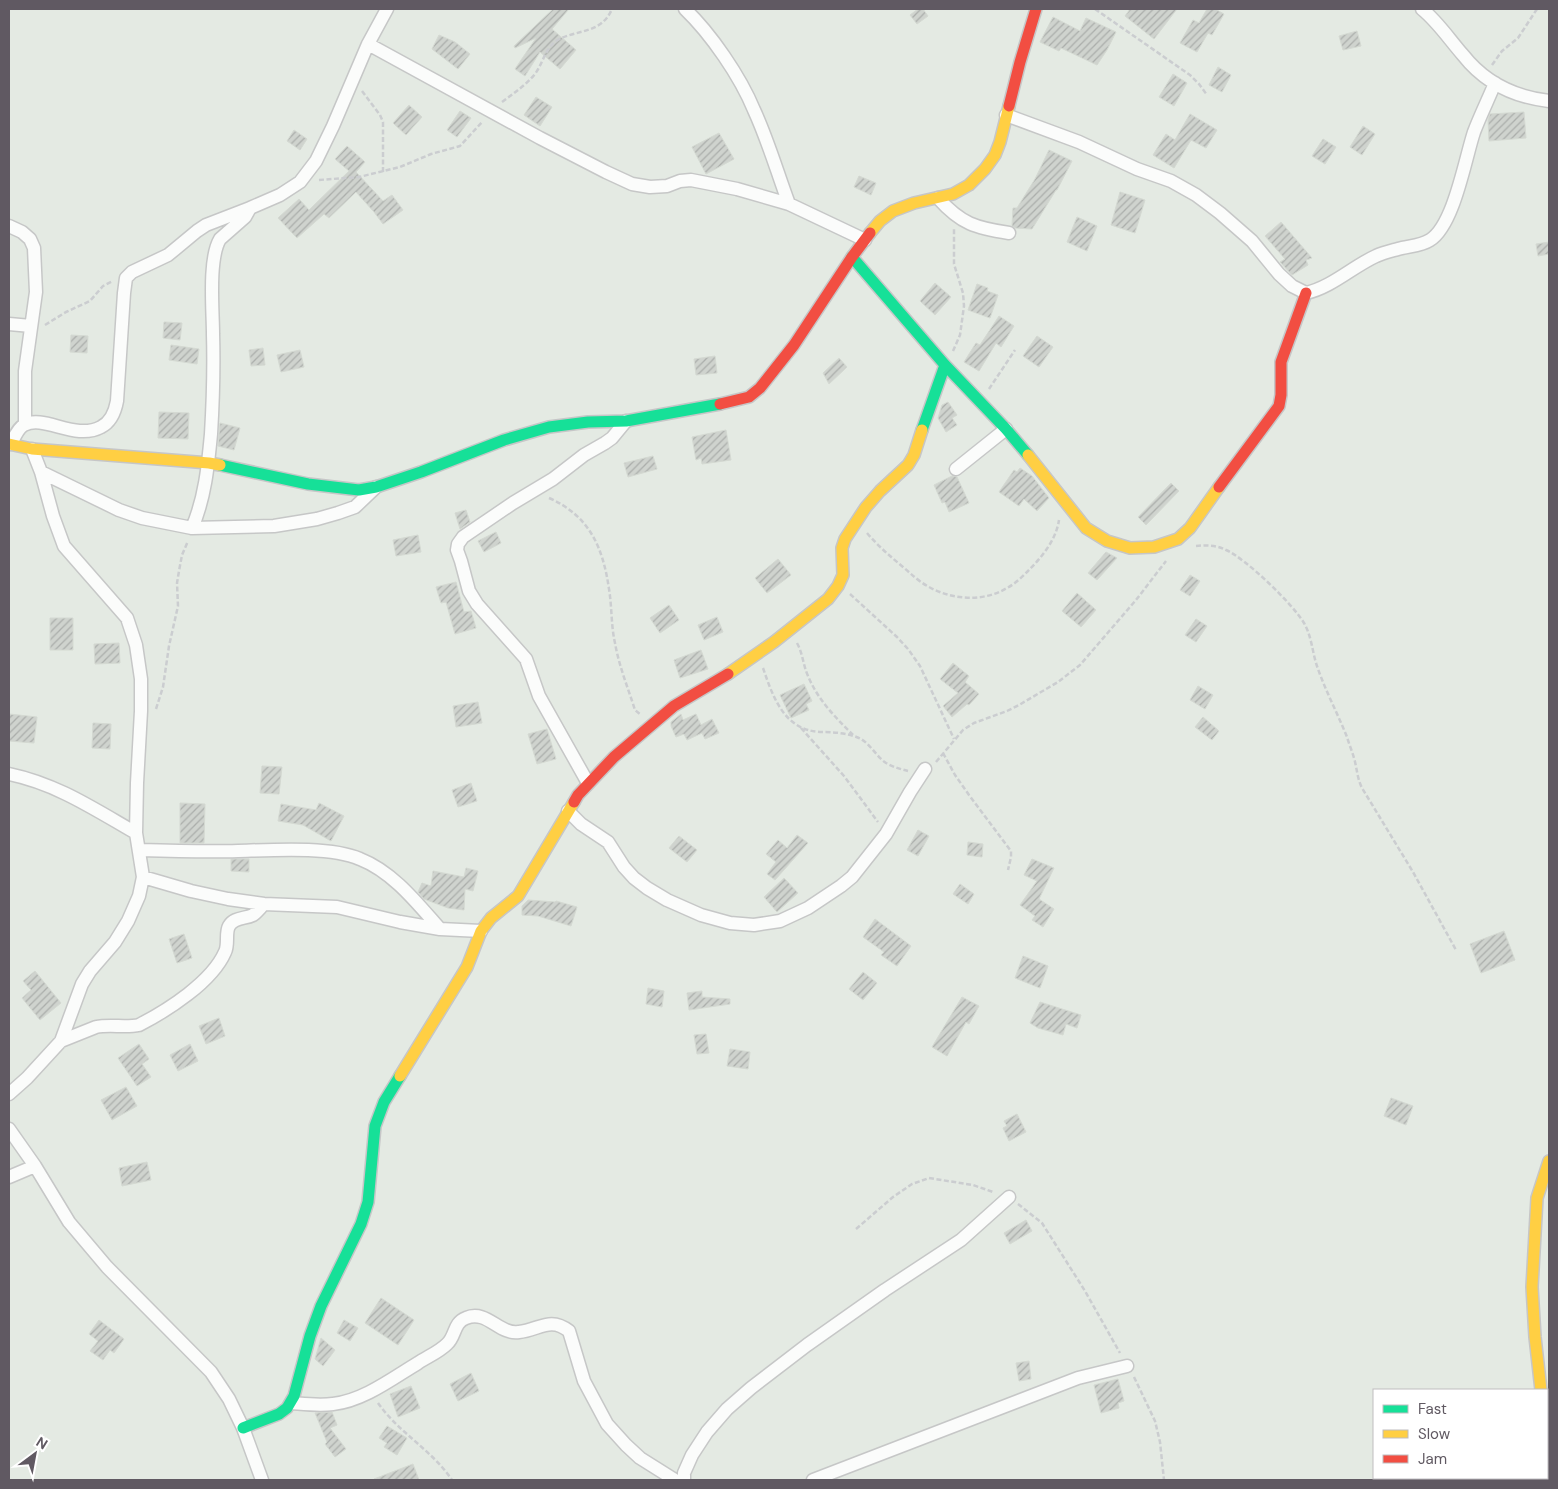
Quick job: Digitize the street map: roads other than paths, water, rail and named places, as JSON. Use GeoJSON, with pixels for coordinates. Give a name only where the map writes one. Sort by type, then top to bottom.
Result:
{"type":"FeatureCollection","features":[{"type":"Feature","properties":{"kind":"street"},"geometry":{"type":"LineString","coordinates":[[387,9],[368,44],[316,161],[300,182],[280,196],[197,230],[168,255],[132,272],[126,278],[117,401],[116,410],[111,419],[105,425],[95,430],[81,432],[39,423],[26,424],[10,444],[32,449],[209,463],[308,484],[347,489],[376,487],[504,440],[549,427],[588,422],[626,421],[728,403],[749,397],[760,388],[794,345],[852,257],[880,221],[893,211],[914,203],[953,194],[969,185],[985,169],[995,155],[1000,142],[1020,62],[1036,9]]}},
{"type":"Feature","properties":{"kind":"street"},"geometry":{"type":"LineString","coordinates":[[685,9],[698,21],[754,108],[789,204]]}},
{"type":"Feature","properties":{"kind":"street"},"geometry":{"type":"LineString","coordinates":[[1422,9],[1483,76],[1495,84],[1529,99],[1549,101]]}},
{"type":"Feature","properties":{"kind":"street"},"geometry":{"type":"LineString","coordinates":[[368,44],[556,146],[632,184],[650,187],[667,186],[680,181],[691,180],[737,189],[789,204],[865,240]]}},
{"type":"Feature","properties":{"kind":"street"},"geometry":{"type":"LineString","coordinates":[[1006,114],[1079,142],[1138,169],[1171,181],[1196,195],[1252,241],[1292,286],[1306,293],[1316,291],[1328,285],[1376,256],[1398,248],[1429,241],[1437,235],[1443,227],[1452,207],[1474,132],[1495,84]]}},
{"type":"Feature","properties":{"kind":"street"},"geometry":{"type":"LineString","coordinates":[[938,198],[962,220],[979,227],[1009,233]]}},
{"type":"Feature","properties":{"kind":"street"},"geometry":{"type":"LineString","coordinates":[[192,528],[202,501],[209,463],[214,391],[213,266],[215,252],[220,239],[245,217],[250,208]]}},
{"type":"Feature","properties":{"kind":"street"},"geometry":{"type":"LineString","coordinates":[[9,226],[26,236],[33,243],[34,248],[36,292],[25,371],[26,424]]}},
{"type":"Feature","properties":{"kind":"street"},"geometry":{"type":"LineString","coordinates":[[852,257],[945,364],[1006,429],[1086,528],[1107,542],[1142,549],[1160,547],[1180,538],[1279,406],[1282,396],[1279,373],[1281,362],[1306,293]]}},
{"type":"Feature","properties":{"kind":"street"},"geometry":{"type":"LineString","coordinates":[[9,324],[30,330]]}},
{"type":"Feature","properties":{"kind":"street"},"geometry":{"type":"LineString","coordinates":[[243,1428],[279,1414],[291,1403],[320,1306],[361,1224],[368,1202],[374,1134],[378,1114],[467,967],[482,931],[491,918],[518,896],[578,795],[614,757],[674,706],[736,669],[828,600],[838,586],[843,574],[842,548],[845,539],[856,521],[880,491],[908,465],[914,455],[945,364]]}},
{"type":"Feature","properties":{"kind":"street"},"geometry":{"type":"LineString","coordinates":[[588,783],[539,696],[526,659],[472,597],[457,550],[458,544],[463,537],[553,479],[584,455],[605,443],[612,438],[626,421]]}},
{"type":"Feature","properties":{"kind":"street"},"geometry":{"type":"LineString","coordinates":[[956,469],[1006,429]]}},
{"type":"Feature","properties":{"kind":"street"},"geometry":{"type":"LineString","coordinates":[[9,1094],[27,1078],[60,1041],[82,984],[90,971],[115,942],[128,921],[139,896],[143,877],[136,833],[141,679],[136,645],[127,618],[64,546],[53,516],[42,472],[32,449]]}},
{"type":"Feature","properties":{"kind":"street"},"geometry":{"type":"LineString","coordinates":[[42,472],[119,510],[142,518],[192,528],[274,526],[317,519],[355,506],[376,487]]}},
{"type":"Feature","properties":{"kind":"street"},"geometry":{"type":"LineString","coordinates":[[568,811],[581,824],[608,842],[624,867],[647,888],[667,900],[701,915],[730,923],[754,925],[780,920],[808,908],[852,877],[886,834],[925,769]]}},
{"type":"Feature","properties":{"kind":"street"},"geometry":{"type":"LineString","coordinates":[[9,774],[36,781],[63,792],[136,833]]}},
{"type":"Feature","properties":{"kind":"street"},"geometry":{"type":"LineString","coordinates":[[139,850],[279,850],[346,854],[374,866],[395,881],[440,929]]}},
{"type":"Feature","properties":{"kind":"street"},"geometry":{"type":"LineString","coordinates":[[143,877],[191,891],[228,899],[264,904],[337,907],[400,922],[440,929],[482,931]]}},
{"type":"Feature","properties":{"kind":"street"},"geometry":{"type":"LineString","coordinates":[[60,1041],[91,1028],[139,1025],[188,994],[206,979],[226,951],[228,928],[232,921],[253,914],[264,904]]}},
{"type":"Feature","properties":{"kind":"street"},"geometry":{"type":"LineString","coordinates":[[9,1129],[35,1166],[69,1222],[107,1267],[211,1372],[229,1399],[243,1428],[262,1480]]}},
{"type":"Feature","properties":{"kind":"street"},"geometry":{"type":"LineString","coordinates":[[1541,1389],[1532,1287],[1537,1198],[1549,1161]]}},
{"type":"Feature","properties":{"kind":"street"},"geometry":{"type":"LineString","coordinates":[[9,1177],[35,1166]]}},
{"type":"Feature","properties":{"kind":"street"},"geometry":{"type":"LineString","coordinates":[[684,1480],[684,1473],[692,1455],[707,1432],[726,1409],[807,1345],[885,1290],[956,1244],[1009,1197]]}},
{"type":"Feature","properties":{"kind":"street"},"geometry":{"type":"LineString","coordinates":[[291,1403],[333,1404],[350,1400],[370,1391],[403,1373],[445,1346],[452,1338],[458,1324],[466,1318],[480,1316],[514,1333],[530,1330],[549,1323],[556,1324],[569,1331],[584,1381],[608,1424],[640,1458],[675,1480]]}},
{"type":"Feature","properties":{"kind":"street"},"geometry":{"type":"LineString","coordinates":[[813,1480],[1078,1378],[1127,1366]]}}]}
